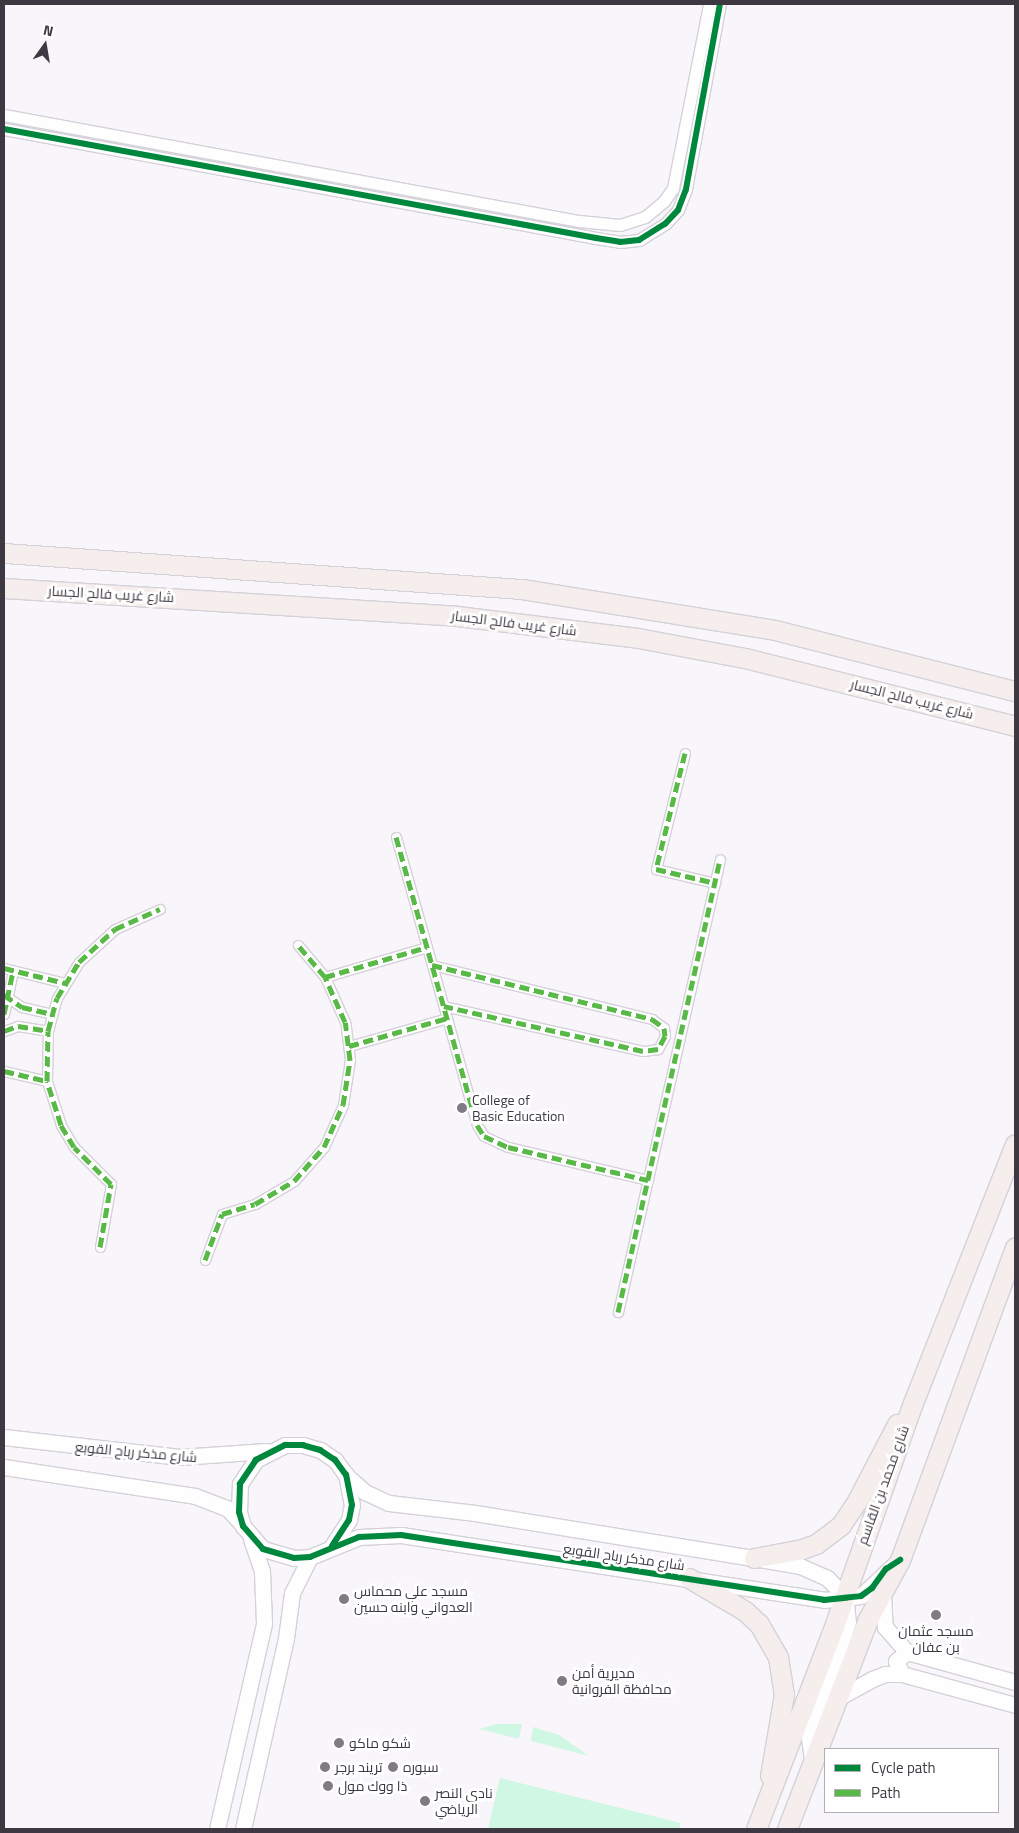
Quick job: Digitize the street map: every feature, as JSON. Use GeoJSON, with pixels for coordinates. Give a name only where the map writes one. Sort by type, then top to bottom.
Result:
{"type":"FeatureCollection","features":[{"type":"Feature","properties":{"kind":"main road"},"geometry":{"type":"LineString","coordinates":[[4,553],[522,589],[775,630],[1015,690]]}},
{"type":"Feature","properties":{"kind":"main road","name":"شارع غريب فالح الجسار"},"geometry":{"type":"LineString","coordinates":[[4,588],[339,607],[549,626],[745,658],[1015,726]]}},
{"type":"Feature","properties":{"kind":"main road"},"geometry":{"type":"LineString","coordinates":[[983,717],[1015,715]]}},
{"type":"Feature","properties":{"kind":"main road"},"geometry":{"type":"LineString","coordinates":[[983,717],[1015,732]]}},
{"type":"Feature","properties":{"kind":"main road","name":"شارع محمد بن القاسم"},"geometry":{"type":"LineString","coordinates":[[756,1829],[913,1403],[1015,1144]]}},
{"type":"Feature","properties":{"kind":"main road"},"geometry":{"type":"LineString","coordinates":[[787,1829],[872,1610],[883,1594],[900,1560],[1015,1247]]}},
{"type":"Feature","properties":{"kind":"main road"},"geometry":{"type":"LineString","coordinates":[[754,1558],[802,1550],[816,1544],[841,1525],[857,1501],[886,1440],[913,1403]]}},
{"type":"Feature","properties":{"kind":"main road"},"geometry":{"type":"LineString","coordinates":[[689,1578],[745,1611],[764,1632],[778,1657],[784,1694],[770,1762],[770,1792]]}},
{"type":"Feature","properties":{"kind":"street"},"geometry":{"type":"LineString","coordinates":[[4,116],[579,221],[620,225],[645,217],[664,201],[673,188],[709,4]]}},
{"type":"Feature","properties":{"kind":"street"},"geometry":{"type":"LineString","coordinates":[[4,129],[604,239],[639,240],[665,224],[678,210],[686,189],[720,4]]}},
{"type":"Feature","properties":{"kind":"street"},"geometry":{"type":"LineString","coordinates":[[685,753],[656,869],[715,882]]}},
{"type":"Feature","properties":{"kind":"street"},"geometry":{"type":"LineString","coordinates":[[396,837],[477,1125],[484,1136],[508,1147],[648,1180]]}},
{"type":"Feature","properties":{"kind":"street"},"geometry":{"type":"LineString","coordinates":[[618,1312],[720,860]]}},
{"type":"Feature","properties":{"kind":"street"},"geometry":{"type":"LineString","coordinates":[[100,1247],[111,1184],[74,1147],[61,1125],[47,1082],[48,1031],[52,1014],[65,983],[90,950],[115,929],[160,909]]}},
{"type":"Feature","properties":{"kind":"street"},"geometry":{"type":"LineString","coordinates":[[205,1260],[222,1214],[275,1194],[310,1165],[324,1147],[343,1105],[348,1083],[349,1046],[340,1007],[325,977],[298,946]]}},
{"type":"Feature","properties":{"kind":"street"},"geometry":{"type":"LineString","coordinates":[[325,977],[427,947]]}},
{"type":"Feature","properties":{"kind":"street"},"geometry":{"type":"LineString","coordinates":[[432,965],[652,1019],[659,1022],[665,1036]]}},
{"type":"Feature","properties":{"kind":"street"},"geometry":{"type":"LineString","coordinates":[[4,968],[65,983]]}},
{"type":"Feature","properties":{"kind":"street"},"geometry":{"type":"LineString","coordinates":[[4,1014],[6,995],[14,971]]}},
{"type":"Feature","properties":{"kind":"street"},"geometry":{"type":"LineString","coordinates":[[6,995],[22,1007],[52,1014]]}},
{"type":"Feature","properties":{"kind":"street"},"geometry":{"type":"LineString","coordinates":[[444,1006],[644,1051],[658,1049],[665,1036]]}},
{"type":"Feature","properties":{"kind":"street"},"geometry":{"type":"LineString","coordinates":[[349,1046],[447,1018]]}},
{"type":"Feature","properties":{"kind":"street"},"geometry":{"type":"LineString","coordinates":[[4,1031],[18,1026],[48,1031]]}},
{"type":"Feature","properties":{"kind":"street"},"geometry":{"type":"LineString","coordinates":[[665,1036],[679,1040]]}},
{"type":"Feature","properties":{"kind":"street"},"geometry":{"type":"LineString","coordinates":[[4,1072],[47,1082]]}},
{"type":"Feature","properties":{"kind":"street","name":"شارع مذكر رباح القوبع"},"geometry":{"type":"LineString","coordinates":[[4,1437],[180,1457],[268,1451]]}},
{"type":"Feature","properties":{"kind":"street"},"geometry":{"type":"LineString","coordinates":[[4,1467],[213,1500],[226,1508],[247,1532],[278,1556],[310,1557],[332,1546],[349,1520],[352,1497],[346,1475],[335,1460],[311,1447],[285,1445],[268,1451],[251,1465],[240,1484],[238,1505],[247,1532],[262,1571],[264,1623],[217,1829]]}},
{"type":"Feature","properties":{"kind":"street","name":"شارع مذكر رباح القوبع"},"geometry":{"type":"LineString","coordinates":[[346,1475],[365,1492],[389,1503],[475,1513],[754,1558],[790,1564],[820,1574],[834,1583],[842,1598],[848,1622],[809,1738],[812,1765]]}},
{"type":"Feature","properties":{"kind":"street","name":"شارع مذكر رباح القوبع"},"geometry":{"type":"LineString","coordinates":[[332,1546],[359,1537],[401,1535],[689,1578],[802,1598],[842,1598],[867,1592],[886,1569],[900,1560]]}},
{"type":"Feature","properties":{"kind":"street"},"geometry":{"type":"LineString","coordinates":[[243,1829],[286,1638],[292,1593],[310,1557]]}},
{"type":"Feature","properties":{"kind":"street"},"geometry":{"type":"LineString","coordinates":[[883,1594],[886,1627],[907,1652],[1015,1682]]}},
{"type":"Feature","properties":{"kind":"street"},"geometry":{"type":"LineString","coordinates":[[902,1674],[896,1661],[907,1652]]}},
{"type":"Feature","properties":{"kind":"street"},"geometry":{"type":"LineString","coordinates":[[838,1698],[885,1674],[902,1674],[1015,1705]]}},
{"type":"Feature","properties":{"kind":"green space"},"geometry":{"type":"Polygon","coordinates":[[[497,1724],[522,1724],[519,1739],[479,1729],[497,1724]]]}},
{"type":"Feature","properties":{"kind":"green space"},"geometry":{"type":"Polygon","coordinates":[[[533,1727],[559,1735],[589,1756],[531,1741],[533,1727]]]}},
{"type":"Feature","properties":{"kind":"green space"},"geometry":{"type":"Polygon","coordinates":[[[500,1778],[681,1823],[679,1829],[488,1829],[500,1778]]]}},
{"type":"Feature","properties":{"kind":"marked path"},"geometry":{"type":"LineString","coordinates":[[685,753],[656,869],[715,883]]}},
{"type":"Feature","properties":{"kind":"marked path"},"geometry":{"type":"LineString","coordinates":[[396,837],[477,1125],[484,1136],[508,1147],[648,1180]]}},
{"type":"Feature","properties":{"kind":"marked path"},"geometry":{"type":"LineString","coordinates":[[618,1312],[720,859]]}},
{"type":"Feature","properties":{"kind":"marked path"},"geometry":{"type":"LineString","coordinates":[[100,1247],[111,1184],[74,1147],[61,1125],[47,1081],[48,1031],[57,998],[79,962],[115,929],[160,909]]}},
{"type":"Feature","properties":{"kind":"marked path"},"geometry":{"type":"LineString","coordinates":[[205,1260],[222,1214],[255,1204],[294,1181],[324,1147],[343,1105],[350,1060],[345,1022],[325,977],[298,945]]}},
{"type":"Feature","properties":{"kind":"marked path"},"geometry":{"type":"LineString","coordinates":[[325,977],[427,947]]}},
{"type":"Feature","properties":{"kind":"marked path"},"geometry":{"type":"LineString","coordinates":[[432,965],[652,1019],[664,1028],[665,1036],[658,1049],[643,1051],[444,1006]]}},
{"type":"Feature","properties":{"kind":"marked path"},"geometry":{"type":"LineString","coordinates":[[4,968],[65,983]]}},
{"type":"Feature","properties":{"kind":"marked path"},"geometry":{"type":"LineString","coordinates":[[4,1014],[13,971]]}},
{"type":"Feature","properties":{"kind":"marked path"},"geometry":{"type":"LineString","coordinates":[[4,995],[22,1007],[52,1014]]}},
{"type":"Feature","properties":{"kind":"marked path"},"geometry":{"type":"LineString","coordinates":[[349,1046],[447,1018]]}},
{"type":"Feature","properties":{"kind":"marked path"},"geometry":{"type":"LineString","coordinates":[[4,1031],[18,1026],[48,1031]]}},
{"type":"Feature","properties":{"kind":"marked path"},"geometry":{"type":"LineString","coordinates":[[4,1071],[47,1081]]}},
{"type":"Feature","properties":{"kind":"cycle path"},"geometry":{"type":"LineString","coordinates":[[4,129],[596,238],[620,242],[639,240],[665,224],[678,210],[686,189],[720,4]]}},
{"type":"Feature","properties":{"kind":"cycle path"},"geometry":{"type":"LineString","coordinates":[[332,1546],[349,1520],[352,1505],[346,1475],[335,1460],[320,1450],[303,1445],[285,1445],[256,1460],[240,1484],[239,1512],[243,1526],[263,1549],[294,1558],[310,1557],[359,1537],[401,1535],[824,1600],[861,1596],[872,1588],[886,1569],[900,1560]]}},
{"type":"Feature","properties":{"kind":"place","name":"College of Basic Education"},"geometry":{"type":"Point","coordinates":[462,1108]}},
{"type":"Feature","properties":{"kind":"place","name":"مسجد علي محماس العدواني وابنه حسين"},"geometry":{"type":"Point","coordinates":[344,1599]}},
{"type":"Feature","properties":{"kind":"place","name":"مسجد عثمان بن عفان"},"geometry":{"type":"Point","coordinates":[936,1615]}},
{"type":"Feature","properties":{"kind":"place","name":"مديرية أمن محافظة الفروانية"},"geometry":{"type":"Point","coordinates":[562,1681]}},
{"type":"Feature","properties":{"kind":"place","name":"شكو ماكو"},"geometry":{"type":"Point","coordinates":[339,1743]}},
{"type":"Feature","properties":{"kind":"place","name":"تريند برجر"},"geometry":{"type":"Point","coordinates":[325,1767]}},
{"type":"Feature","properties":{"kind":"place","name":"سبوره"},"geometry":{"type":"Point","coordinates":[393,1767]}},
{"type":"Feature","properties":{"kind":"place","name":"ذا ووك مول"},"geometry":{"type":"Point","coordinates":[328,1786]}},
{"type":"Feature","properties":{"kind":"place","name":"نادي النصر الرياضي"},"geometry":{"type":"Point","coordinates":[425,1801]}}]}
